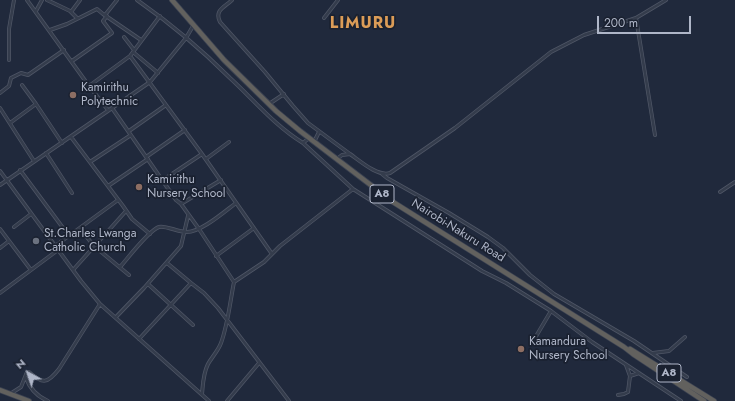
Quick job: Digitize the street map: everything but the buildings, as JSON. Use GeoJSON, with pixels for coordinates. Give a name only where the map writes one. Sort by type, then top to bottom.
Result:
{"type":"FeatureCollection","features":[{"type":"Feature","properties":{"kind":"highway","name":"Nairobi-Nakuru Road"},"geometry":{"type":"LineString","coordinates":[[172,0],[224,60],[269,104],[314,142],[393,202],[714,401]]}},
{"type":"Feature","properties":{"kind":"highway","name":"Nairobi-Nakuru Road"},"geometry":{"type":"LineString","coordinates":[[624,346],[632,354],[704,401]]}},
{"type":"Feature","properties":{"kind":"highway"},"geometry":{"type":"LineString","coordinates":[[0,390],[29,401]]}},
{"type":"Feature","properties":{"kind":"street"},"geometry":{"type":"LineString","coordinates":[[9,60],[9,29],[14,0]]}},
{"type":"Feature","properties":{"kind":"street"},"geometry":{"type":"LineString","coordinates":[[28,0],[89,86],[108,110]]}},
{"type":"Feature","properties":{"kind":"street"},"geometry":{"type":"LineString","coordinates":[[36,11],[42,0]]}},
{"type":"Feature","properties":{"kind":"street"},"geometry":{"type":"LineString","coordinates":[[47,0],[71,12],[77,18]]}},
{"type":"Feature","properties":{"kind":"street"},"geometry":{"type":"LineString","coordinates":[[71,12],[80,0]]}},
{"type":"Feature","properties":{"kind":"street"},"geometry":{"type":"LineString","coordinates":[[72,61],[112,33],[103,21],[116,0]]}},
{"type":"Feature","properties":{"kind":"street"},"geometry":{"type":"LineString","coordinates":[[137,0],[160,16],[186,38],[277,124],[303,143],[353,189],[482,271],[506,283],[551,311],[573,329],[681,401]]}},
{"type":"Feature","properties":{"kind":"street"},"geometry":{"type":"LineString","coordinates":[[232,0],[219,12],[219,19],[308,122],[319,132],[370,168],[387,174],[410,160],[455,128],[551,52],[584,35],[636,18],[666,0]]}},
{"type":"Feature","properties":{"kind":"street"},"geometry":{"type":"LineString","coordinates":[[324,18],[338,0]]}},
{"type":"Feature","properties":{"kind":"street"},"geometry":{"type":"LineString","coordinates":[[50,30],[97,8],[141,40]]}},
{"type":"Feature","properties":{"kind":"street"},"geometry":{"type":"LineString","coordinates":[[89,86],[130,56],[160,16]]}},
{"type":"Feature","properties":{"kind":"street"},"geometry":{"type":"LineString","coordinates":[[636,18],[654,135]]}},
{"type":"Feature","properties":{"kind":"street"},"geometry":{"type":"LineString","coordinates":[[0,185],[150,82],[186,38],[193,26]]}},
{"type":"Feature","properties":{"kind":"street"},"geometry":{"type":"LineString","coordinates":[[124,37],[133,51],[158,73]]}},
{"type":"Feature","properties":{"kind":"street"},"geometry":{"type":"LineString","coordinates":[[0,93],[9,86],[11,78],[21,73],[28,75],[64,50]]}},
{"type":"Feature","properties":{"kind":"street"},"geometry":{"type":"LineString","coordinates":[[130,56],[206,159],[272,254]]}},
{"type":"Feature","properties":{"kind":"street"},"geometry":{"type":"LineString","coordinates":[[22,85],[62,143]]}},
{"type":"Feature","properties":{"kind":"street"},"geometry":{"type":"LineString","coordinates":[[269,104],[284,94]]}},
{"type":"Feature","properties":{"kind":"street"},"geometry":{"type":"LineString","coordinates":[[10,123],[36,104]]}},
{"type":"Feature","properties":{"kind":"street"},"geometry":{"type":"LineString","coordinates":[[129,131],[166,105]]}},
{"type":"Feature","properties":{"kind":"street"},"geometry":{"type":"LineString","coordinates":[[112,108],[176,200],[181,204],[199,229],[234,282],[221,346],[205,372],[203,378],[202,395]]}},
{"type":"Feature","properties":{"kind":"street"},"geometry":{"type":"LineString","coordinates":[[0,110],[34,161]]}},
{"type":"Feature","properties":{"kind":"street"},"geometry":{"type":"LineString","coordinates":[[108,186],[184,130]]}},
{"type":"Feature","properties":{"kind":"street"},"geometry":{"type":"LineString","coordinates":[[314,142],[319,132]]}},
{"type":"Feature","properties":{"kind":"street"},"geometry":{"type":"LineString","coordinates":[[90,162],[131,134]]}},
{"type":"Feature","properties":{"kind":"street"},"geometry":{"type":"LineString","coordinates":[[71,137],[132,219],[150,234]]}},
{"type":"Feature","properties":{"kind":"street"},"geometry":{"type":"LineString","coordinates":[[303,143],[309,138]]}},
{"type":"Feature","properties":{"kind":"street"},"geometry":{"type":"LineString","coordinates":[[206,159],[229,142]]}},
{"type":"Feature","properties":{"kind":"street"},"geometry":{"type":"LineString","coordinates":[[46,153],[72,193]]}},
{"type":"Feature","properties":{"kind":"street"},"geometry":{"type":"LineString","coordinates":[[163,180],[202,154]]}},
{"type":"Feature","properties":{"kind":"street"},"geometry":{"type":"LineString","coordinates":[[337,160],[342,155],[350,154]]}},
{"type":"Feature","properties":{"kind":"street"},"geometry":{"type":"LineString","coordinates":[[20,170],[69,236]]}},
{"type":"Feature","properties":{"kind":"street"},"geometry":{"type":"LineString","coordinates":[[0,171],[6,181],[100,304],[209,401]]}},
{"type":"Feature","properties":{"kind":"street"},"geometry":{"type":"LineString","coordinates":[[382,173],[387,178],[488,237],[503,248],[530,275],[554,294],[604,324],[617,330],[687,377]]}},
{"type":"Feature","properties":{"kind":"street"},"geometry":{"type":"LineString","coordinates":[[181,204],[221,180]]}},
{"type":"Feature","properties":{"kind":"street"},"geometry":{"type":"LineString","coordinates":[[720,192],[735,182]]}},
{"type":"Feature","properties":{"kind":"street"},"geometry":{"type":"LineString","coordinates":[[234,282],[260,265],[280,246],[353,189]]}},
{"type":"Feature","properties":{"kind":"street"},"geometry":{"type":"LineString","coordinates":[[55,246],[118,200]]}},
{"type":"Feature","properties":{"kind":"street"},"geometry":{"type":"LineString","coordinates":[[120,267],[150,234],[160,227],[192,232],[199,229],[236,203]]}},
{"type":"Feature","properties":{"kind":"street"},"geometry":{"type":"LineString","coordinates":[[73,270],[126,211]]}},
{"type":"Feature","properties":{"kind":"street"},"geometry":{"type":"LineString","coordinates":[[14,227],[31,214]]}},
{"type":"Feature","properties":{"kind":"street"},"geometry":{"type":"LineString","coordinates":[[116,317],[148,284],[181,246],[188,215]]}},
{"type":"Feature","properties":{"kind":"street"},"geometry":{"type":"LineString","coordinates":[[216,256],[254,228]]}},
{"type":"Feature","properties":{"kind":"street"},"geometry":{"type":"LineString","coordinates":[[0,229],[31,270]]}},
{"type":"Feature","properties":{"kind":"street"},"geometry":{"type":"LineString","coordinates":[[76,231],[81,235],[86,236],[94,246],[129,275]]}},
{"type":"Feature","properties":{"kind":"street"},"geometry":{"type":"LineString","coordinates":[[0,248],[9,241]]}},
{"type":"Feature","properties":{"kind":"street"},"geometry":{"type":"LineString","coordinates":[[0,293],[58,250]]}},
{"type":"Feature","properties":{"kind":"street"},"geometry":{"type":"LineString","coordinates":[[167,263],[208,297],[227,319],[289,401]]}},
{"type":"Feature","properties":{"kind":"street"},"geometry":{"type":"LineString","coordinates":[[139,339],[191,282]]}},
{"type":"Feature","properties":{"kind":"street"},"geometry":{"type":"LineString","coordinates":[[148,284],[193,325]]}},
{"type":"Feature","properties":{"kind":"street"},"geometry":{"type":"LineString","coordinates":[[550,300],[554,294]]}},
{"type":"Feature","properties":{"kind":"street"},"geometry":{"type":"LineString","coordinates":[[10,394],[21,387],[26,373],[29,372],[41,381],[45,382],[51,378],[100,304]]}},
{"type":"Feature","properties":{"kind":"street"},"geometry":{"type":"LineString","coordinates":[[535,338],[551,311]]}},
{"type":"Feature","properties":{"kind":"street"},"geometry":{"type":"LineString","coordinates":[[652,353],[670,351],[685,337]]}},
{"type":"Feature","properties":{"kind":"street"},"geometry":{"type":"LineString","coordinates":[[227,401],[259,363]]}},
{"type":"Feature","properties":{"kind":"street"},"geometry":{"type":"LineString","coordinates":[[618,395],[624,394],[629,390],[630,376],[626,365]]}},
{"type":"Feature","properties":{"kind":"street"},"geometry":{"type":"LineString","coordinates":[[630,376],[639,373]]}},
{"type":"Feature","properties":{"kind":"street"},"geometry":{"type":"LineString","coordinates":[[25,377],[28,386],[34,393],[48,401]]}},
{"type":"Feature","properties":{"kind":"place","name":"Kamirithu Polytechnic"},"geometry":{"type":"Point","coordinates":[73,95]}},
{"type":"Feature","properties":{"kind":"place","name":"Kamirithu Nursery School"},"geometry":{"type":"Point","coordinates":[139,187]}},
{"type":"Feature","properties":{"kind":"place","name":"St.Charles Lwanga Catholic Church"},"geometry":{"type":"Point","coordinates":[36,241]}},
{"type":"Feature","properties":{"kind":"place","name":"Kamandura Nursery School"},"geometry":{"type":"Point","coordinates":[521,349]}},
{"type":"Feature","properties":{"kind":"district","name":"LIMURU"},"geometry":{"type":"Point","coordinates":[363,24]}}]}
